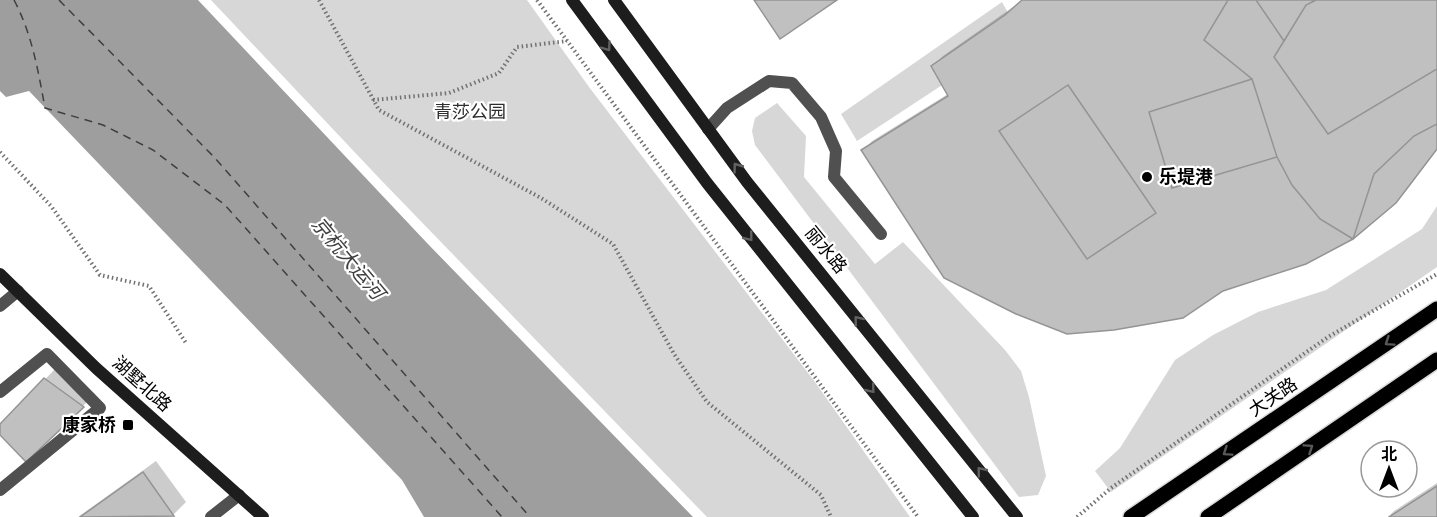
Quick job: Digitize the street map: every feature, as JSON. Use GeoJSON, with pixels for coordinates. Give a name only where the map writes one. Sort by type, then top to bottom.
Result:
{"type":"FeatureCollection","features":[{"type":"Feature","properties":{"kind":"main road"},"geometry":{"type":"LineString","coordinates":[[572,0],[707,183],[973,517]]}},
{"type":"Feature","properties":{"kind":"main road","name":"丽水路"},"geometry":{"type":"LineString","coordinates":[[614,0],[747,182],[1017,517]]}},
{"type":"Feature","properties":{"kind":"main road","name":"湖墅北路"},"geometry":{"type":"LineString","coordinates":[[0,274],[96,368],[263,517]]}},
{"type":"Feature","properties":{"kind":"main road","name":"大关路"},"geometry":{"type":"LineString","coordinates":[[1131,517],[1437,309]]}},
{"type":"Feature","properties":{"kind":"main road"},"geometry":{"type":"LineString","coordinates":[[1208,517],[1437,360]]}},
{"type":"Feature","properties":{"kind":"street"},"geometry":{"type":"LineString","coordinates":[[708,129],[727,108],[769,81],[792,83],[821,117],[836,151],[834,177],[881,234]]}},
{"type":"Feature","properties":{"kind":"street"},"geometry":{"type":"LineString","coordinates":[[0,306],[18,291]]}},
{"type":"Feature","properties":{"kind":"street"},"geometry":{"type":"LineString","coordinates":[[0,392],[47,354],[100,408],[0,490]]}},
{"type":"Feature","properties":{"kind":"street"},"geometry":{"type":"LineString","coordinates":[[211,517],[239,495]]}},
{"type":"Feature","properties":{"kind":"path"},"geometry":{"type":"LineString","coordinates":[[319,0],[379,110],[541,198],[613,244],[674,354],[707,402],[821,495],[831,517]]}},
{"type":"Feature","properties":{"kind":"path"},"geometry":{"type":"LineString","coordinates":[[537,0],[918,517]]}},
{"type":"Feature","properties":{"kind":"path"},"geometry":{"type":"LineString","coordinates":[[373,100],[449,93],[499,73],[517,47],[567,40]]}},
{"type":"Feature","properties":{"kind":"path"},"geometry":{"type":"LineString","coordinates":[[0,152],[51,206],[100,275],[149,286],[186,343]]}},
{"type":"Feature","properties":{"kind":"path"},"geometry":{"type":"LineString","coordinates":[[1077,517],[1111,488],[1329,337],[1437,274]]}},
{"type":"Feature","properties":{"kind":"green space","name":"青莎公园"},"geometry":{"type":"Polygon","coordinates":[[[211,0],[527,0],[589,87],[815,382],[910,517],[707,517],[380,179],[211,0]]]}},
{"type":"Feature","properties":{"kind":"green space"},"geometry":{"type":"Polygon","coordinates":[[[1002,2],[1020,34],[857,141],[841,114],[1002,2]]]}},
{"type":"Feature","properties":{"kind":"green space"},"geometry":{"type":"Polygon","coordinates":[[[777,103],[806,136],[804,177],[875,264],[903,242],[1005,350],[1021,371],[1046,476],[1038,495],[1019,497],[755,145],[752,131],[755,118],[777,103]]]}},
{"type":"Feature","properties":{"kind":"green space"},"geometry":{"type":"Polygon","coordinates":[[[1437,206],[1437,267],[1111,492],[1095,471],[1120,448],[1175,360],[1213,335],[1258,312],[1326,290],[1422,229],[1437,206]]]}},
{"type":"Feature","properties":{"kind":"water","name":"京杭大运河"},"geometry":{"type":"Polygon","coordinates":[[[0,0],[198,0],[427,243],[693,517],[424,517],[402,480],[29,91],[6,97],[0,91],[0,0]]]}},
{"type":"Feature","properties":{"kind":"building"},"geometry":{"type":"Polygon","coordinates":[[[754,0],[837,0],[780,39],[754,0]]]}},
{"type":"Feature","properties":{"kind":"building","name":"乐堤港"},"geometry":{"type":"Polygon","coordinates":[[[1022,0],[1437,0],[1437,149],[1396,203],[1353,239],[1306,264],[1223,291],[1183,318],[1114,330],[1067,334],[1016,314],[944,278],[861,150],[948,96],[931,66],[1005,15],[1022,0]]]}},
{"type":"Feature","properties":{"kind":"building"},"geometry":{"type":"Polygon","coordinates":[[[1228,0],[1256,0],[1284,41],[1274,57],[1328,134],[1437,69],[1437,124],[1414,136],[1374,174],[1353,239],[1320,219],[1292,185],[1277,157],[1252,79],[1204,40],[1228,0]]]}},
{"type":"Feature","properties":{"kind":"building"},"geometry":{"type":"Polygon","coordinates":[[[1256,0],[1316,0],[1306,5],[1284,41],[1256,0]]]}},
{"type":"Feature","properties":{"kind":"building"},"geometry":{"type":"Polygon","coordinates":[[[1316,0],[1437,0],[1437,69],[1328,134],[1274,57],[1306,5],[1316,0]]]}},
{"type":"Feature","properties":{"kind":"building"},"geometry":{"type":"Polygon","coordinates":[[[1252,79],[1277,157],[1172,188],[1149,112],[1252,79]]]}},
{"type":"Feature","properties":{"kind":"building"},"geometry":{"type":"Polygon","coordinates":[[[1068,85],[1156,213],[1087,259],[999,131],[1068,85]]]}},
{"type":"Feature","properties":{"kind":"building"},"geometry":{"type":"Polygon","coordinates":[[[44,378],[84,407],[26,462],[0,435],[0,424],[44,378]]]}},
{"type":"Feature","properties":{"kind":"building"},"geometry":{"type":"Polygon","coordinates":[[[143,472],[174,516],[80,517],[143,472]]]}},
{"type":"Feature","properties":{"kind":"building"},"geometry":{"type":"Polygon","coordinates":[[[1437,486],[1437,517],[1389,517],[1419,499],[1437,486]]]}},
{"type":"Feature","properties":{"kind":"ferry route"},"geometry":{"type":"LineString","coordinates":[[14,0],[30,39],[45,108],[103,125],[153,150],[225,205],[502,517]]}},
{"type":"Feature","properties":{"kind":"ferry route"},"geometry":{"type":"LineString","coordinates":[[59,0],[214,157],[530,517]]}},
{"type":"Feature","properties":{"kind":"place","name":"乐堤港"},"geometry":{"type":"Point","coordinates":[1147,177]}},
{"type":"Feature","properties":{"kind":"place","name":"康家桥"},"geometry":{"type":"Point","coordinates":[128,425]}}]}
